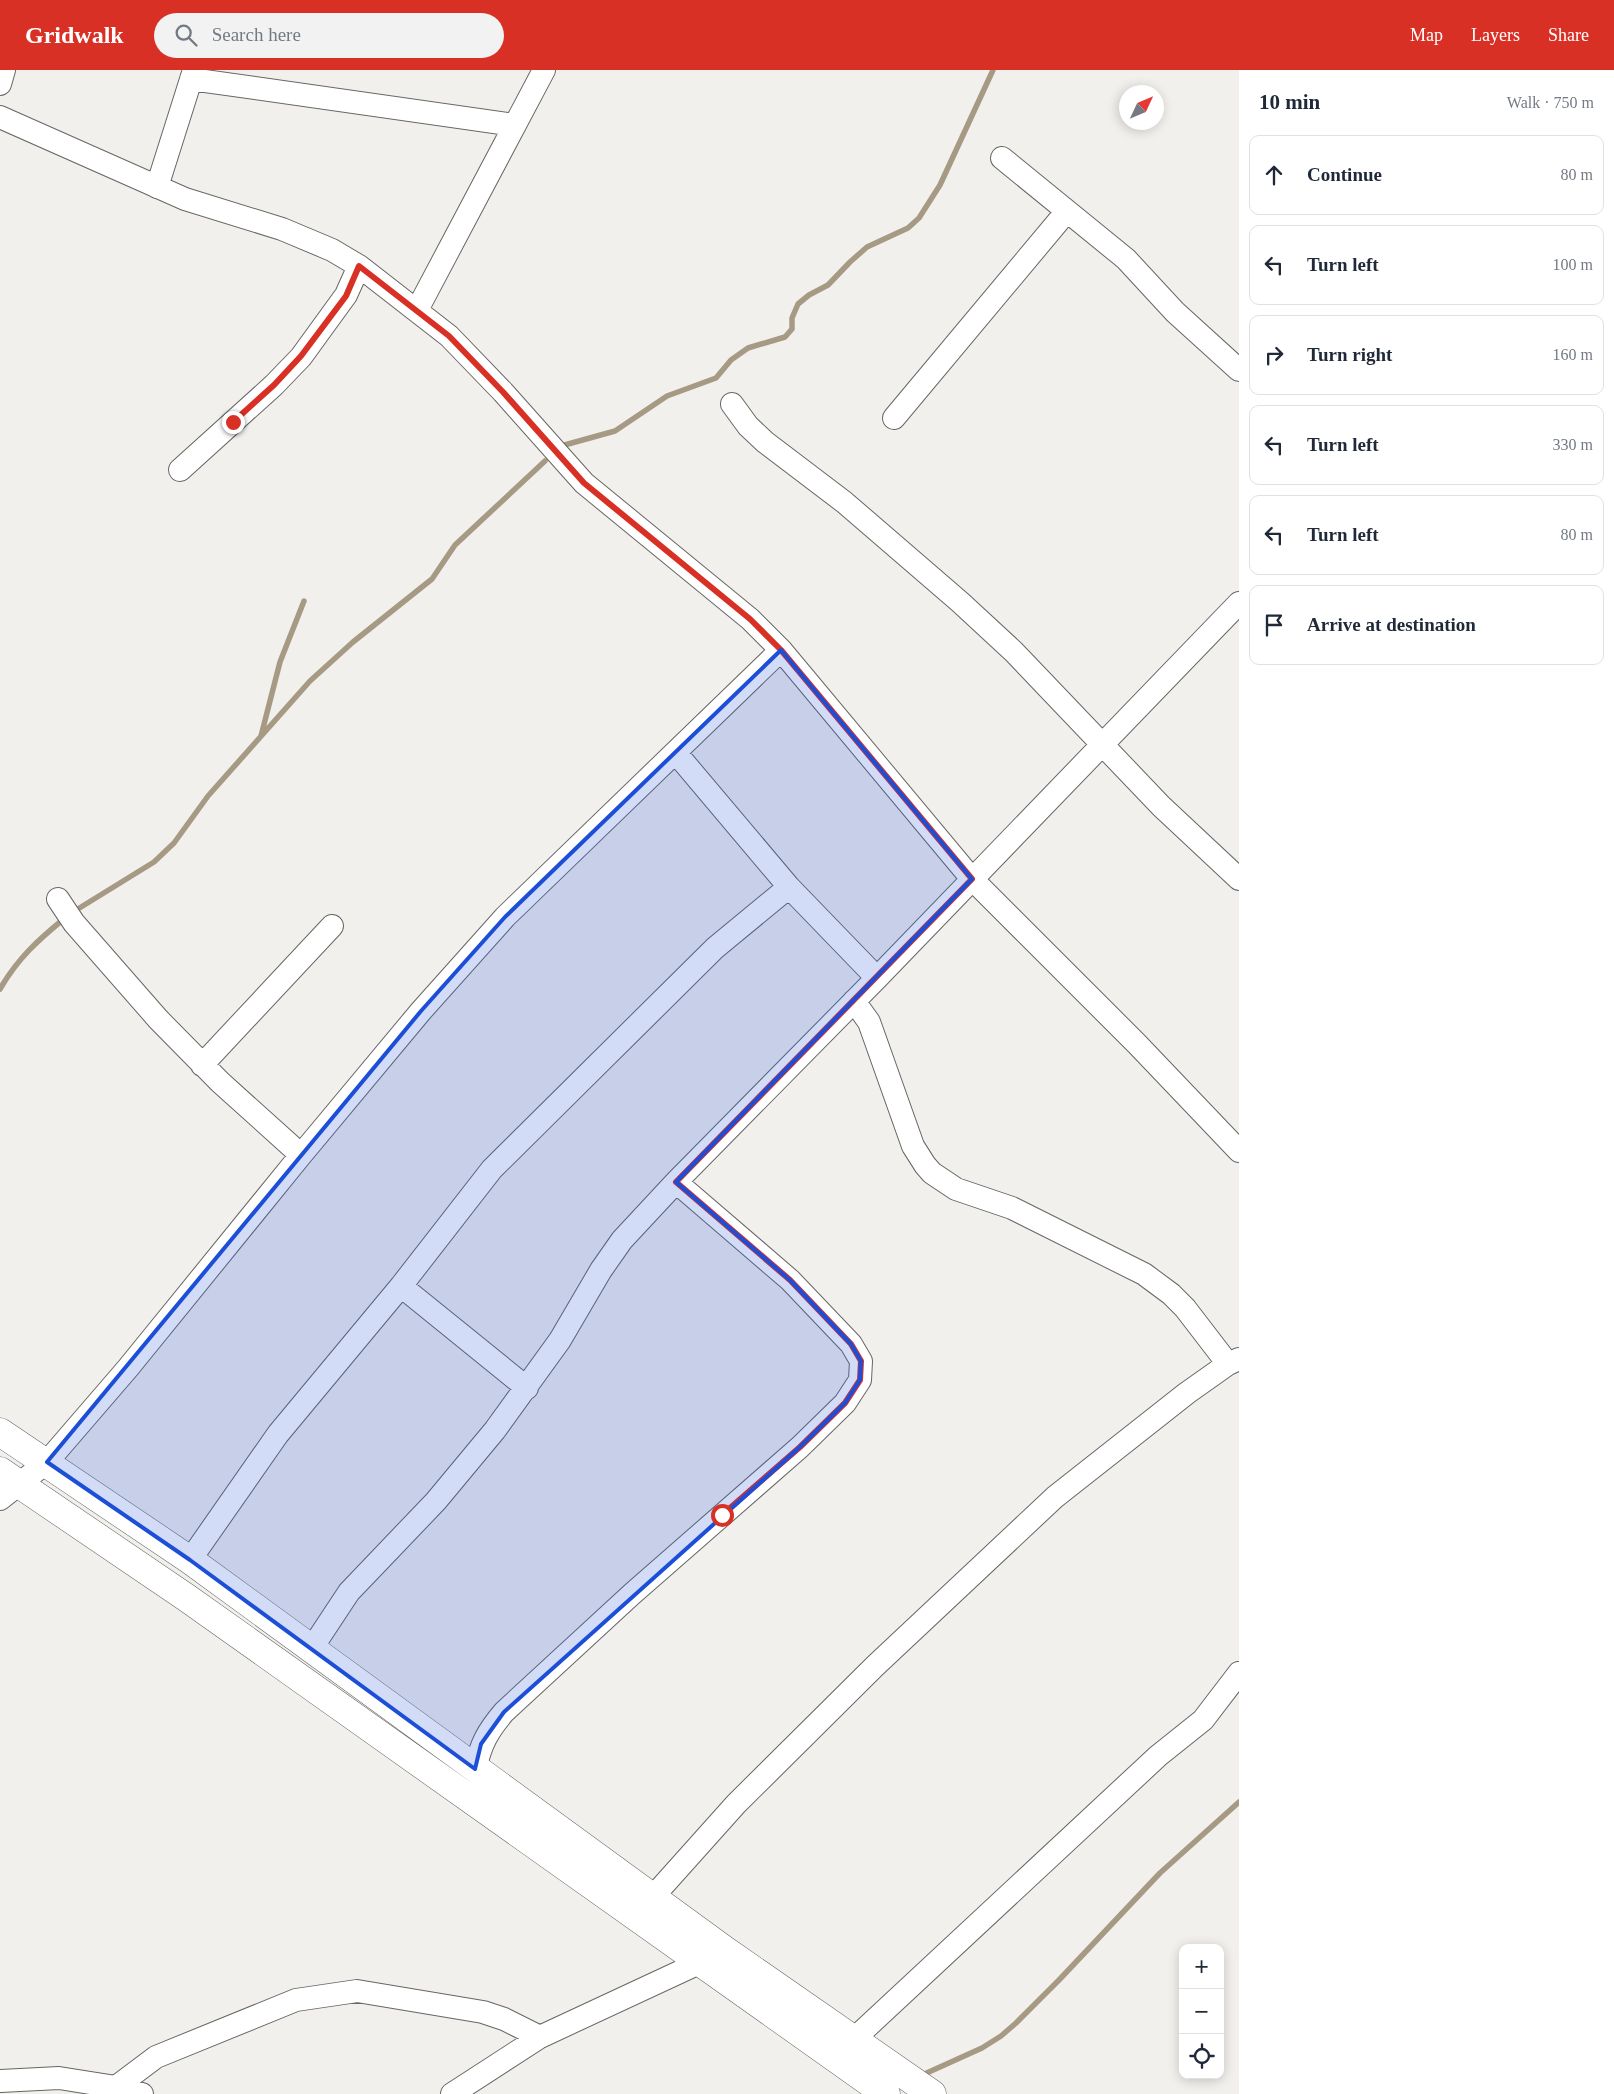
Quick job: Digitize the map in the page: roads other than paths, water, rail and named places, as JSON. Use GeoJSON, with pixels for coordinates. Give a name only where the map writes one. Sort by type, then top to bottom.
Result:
{"type":"FeatureCollection","features":[{"type":"Feature","properties":{"kind":"main road"},"geometry":{"type":"LineString","coordinates":[[0,1432],[190,1560],[726,1951],[932,2094]]}},
{"type":"Feature","properties":{"kind":"main road"},"geometry":{"type":"LineString","coordinates":[[6,1484],[195,1604],[882,2091]]}},
{"type":"Feature","properties":{"kind":"street"},"geometry":{"type":"LineString","coordinates":[[0,84],[4,70]]}},
{"type":"Feature","properties":{"kind":"street"},"geometry":{"type":"LineString","coordinates":[[417,310],[544,70]]}},
{"type":"Feature","properties":{"kind":"street"},"geometry":{"type":"LineString","coordinates":[[157,187],[193,75],[515,125]]}},
{"type":"Feature","properties":{"kind":"street"},"geometry":{"type":"LineString","coordinates":[[0,117],[185,199],[282,229],[332,250],[359,266],[449,336],[503,392],[584,483],[750,619],[781,650],[972,879],[1144,1052],[1239,1151]]}},
{"type":"Feature","properties":{"kind":"street"},"geometry":{"type":"LineString","coordinates":[[1002,158],[1126,259],[1175,312],[1239,370]]}},
{"type":"Feature","properties":{"kind":"street"},"geometry":{"type":"LineString","coordinates":[[894,418],[1068,211]]}},
{"type":"Feature","properties":{"kind":"street"},"geometry":{"type":"LineString","coordinates":[[180,470],[274,385],[301,356],[346,296],[359,266]]}},
{"type":"Feature","properties":{"kind":"street"},"geometry":{"type":"LineString","coordinates":[[732,404],[748,426],[765,442],[844,502],[1008,646],[1161,806],[1237,872]]}},
{"type":"Feature","properties":{"kind":"street"},"geometry":{"type":"LineString","coordinates":[[312,1648],[349,1592],[436,1500],[495,1430],[527,1388],[560,1340],[601,1270],[622,1240],[676,1182],[877,978],[1239,604]]}},
{"type":"Feature","properties":{"kind":"street"},"geometry":{"type":"LineString","coordinates":[[6,1484],[47,1462],[128,1368],[421,1011],[505,917],[781,650]]}},
{"type":"Feature","properties":{"kind":"street"},"geometry":{"type":"LineString","coordinates":[[676,753],[789,887],[877,978]]}},
{"type":"Feature","properties":{"kind":"street"},"geometry":{"type":"LineString","coordinates":[[190,1560],[278,1434],[401,1286],[492,1169],[715,948],[789,887]]}},
{"type":"Feature","properties":{"kind":"street"},"geometry":{"type":"LineString","coordinates":[[65,910],[158,1019],[202,1065],[301,1155]]}},
{"type":"Feature","properties":{"kind":"street"},"geometry":{"type":"LineString","coordinates":[[202,1065],[332,926]]}},
{"type":"Feature","properties":{"kind":"street"},"geometry":{"type":"LineString","coordinates":[[635,1917],[736,1804],[875,1666],[1055,1497],[1187,1393],[1234,1361],[1171,1294],[1144,1274],[1012,1208],[956,1189],[932,1173],[913,1146],[868,1022],[854,1001]]}},
{"type":"Feature","properties":{"kind":"street"},"geometry":{"type":"LineString","coordinates":[[475,1769],[481,1744],[490,1727],[504,1712],[632,1594],[800,1447],[845,1403],[860,1380],[861,1361],[851,1344],[790,1280],[676,1182]]}},
{"type":"Feature","properties":{"kind":"street"},"geometry":{"type":"LineString","coordinates":[[401,1286],[527,1388]]}},
{"type":"Feature","properties":{"kind":"street"},"geometry":{"type":"LineString","coordinates":[[854,2039],[1151,1762],[1197,1725],[1239,1673]]}},
{"type":"Feature","properties":{"kind":"street"},"geometry":{"type":"LineString","coordinates":[[452,2094],[540,2037],[699,1963]]}},
{"type":"Feature","properties":{"kind":"street"},"geometry":{"type":"LineString","coordinates":[[116,2086],[156,2057],[296,2000],[357,1991],[482,2012],[540,2037]]}},
{"type":"Feature","properties":{"kind":"street"},"geometry":{"type":"LineString","coordinates":[[0,2081],[59,2078],[116,2086],[142,2094]]}},
{"type":"Feature","properties":{"kind":"waterway"},"geometry":{"type":"LineString","coordinates":[[561,446],[615,431],[667,396],[716,378],[731,360],[748,348],[785,337],[792,329],[792,318],[798,304],[809,295],[828,285],[867,247],[908,228],[919,218],[940,185],[993,70]]}},
{"type":"Feature","properties":{"kind":"waterway"},"geometry":{"type":"LineString","coordinates":[[73,912],[154,862],[174,843],[208,796],[310,681],[353,642],[432,579],[455,545],[545,461]]}},
{"type":"Feature","properties":{"kind":"waterway"},"geometry":{"type":"LineString","coordinates":[[261,736],[280,662],[304,601]]}},
{"type":"Feature","properties":{"kind":"waterway"},"geometry":{"type":"LineString","coordinates":[[0,989],[29,950],[65,918]]}},
{"type":"Feature","properties":{"kind":"waterway"},"geometry":{"type":"LineString","coordinates":[[920,2076],[982,2048],[1001,2036],[1059,1980],[1160,1873],[1239,1802]]}}]}
